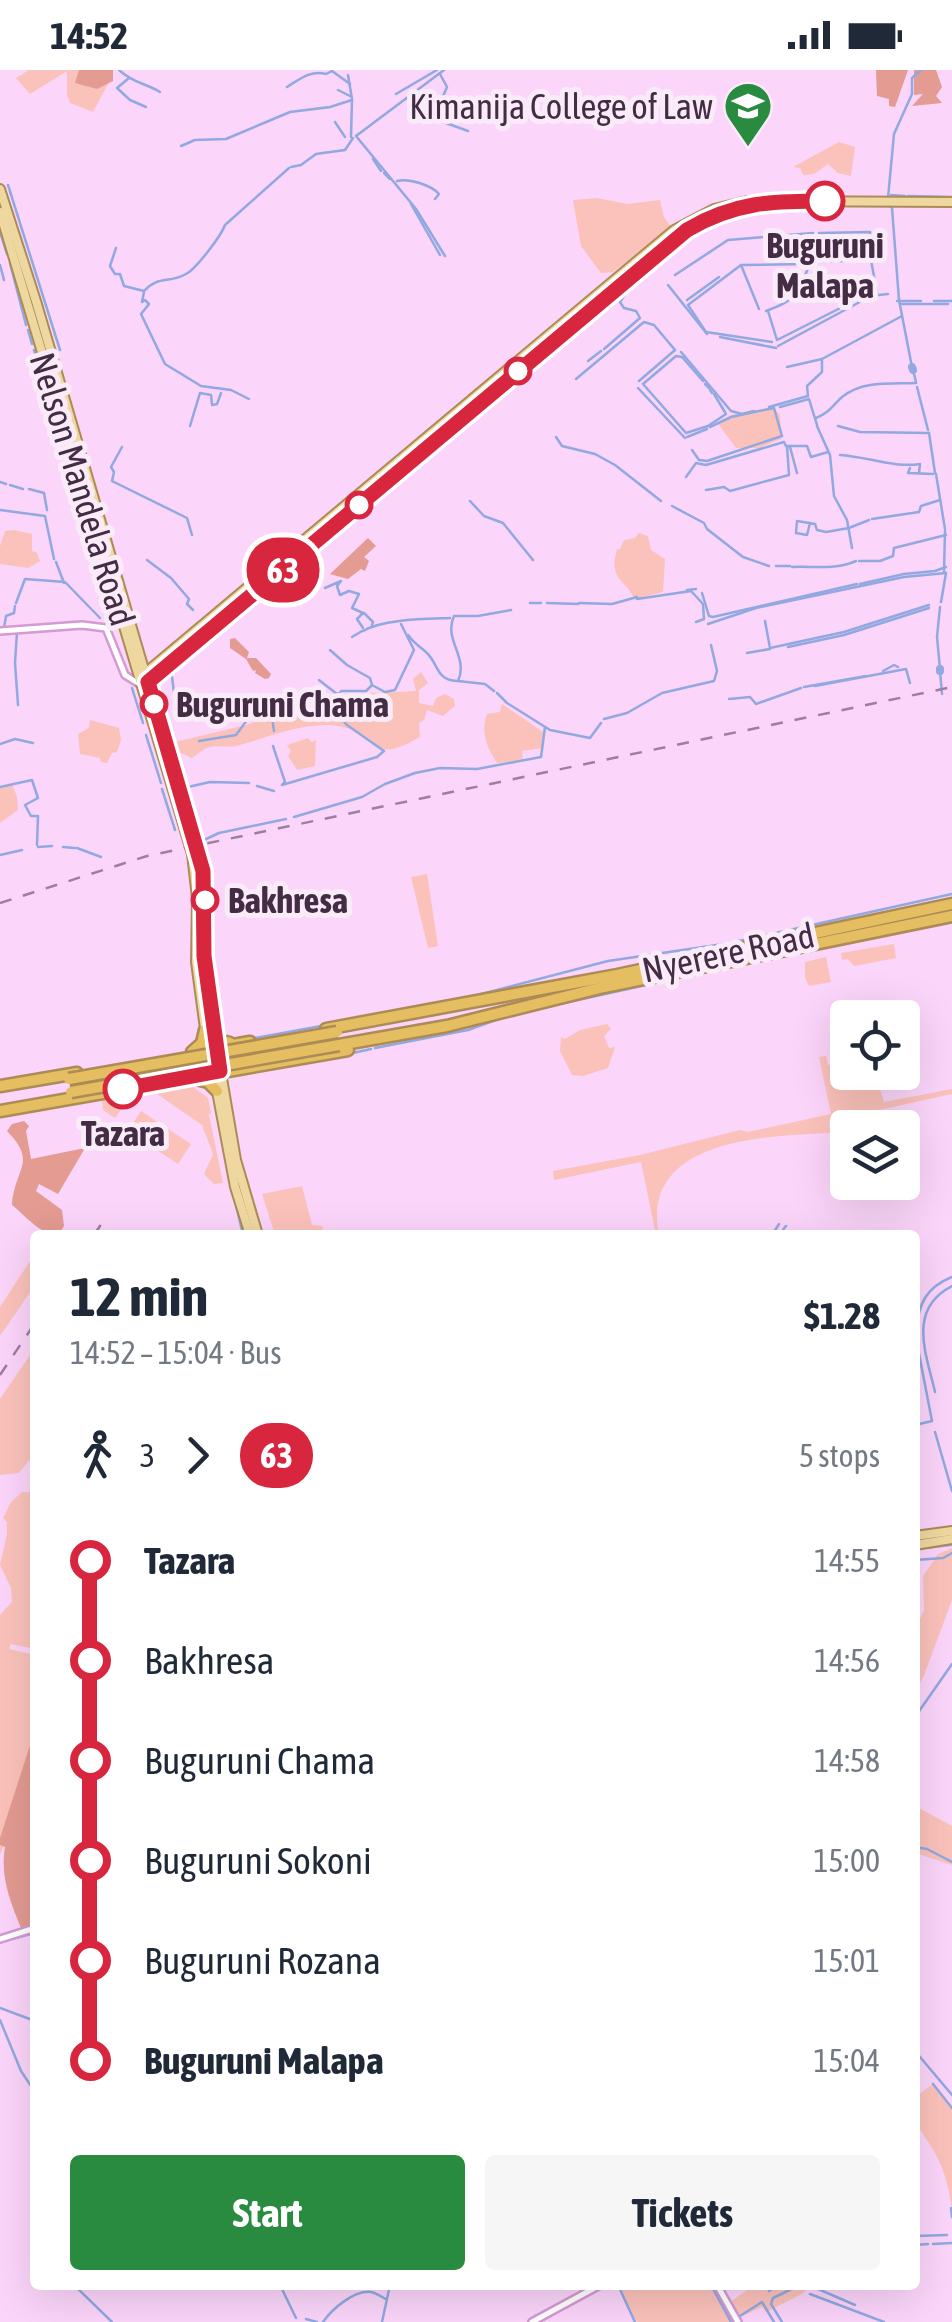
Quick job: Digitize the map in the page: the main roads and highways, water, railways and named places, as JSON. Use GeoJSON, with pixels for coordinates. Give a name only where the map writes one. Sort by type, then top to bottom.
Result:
{"type":"FeatureCollection","features":[{"type":"Feature","properties":{"kind":"highway","name":"Nyerere Road"},"geometry":{"type":"LineString","coordinates":[[502,998],[952,904]]}},
{"type":"Feature","properties":{"kind":"highway","name":"Nyerere Road"},"geometry":{"type":"LineString","coordinates":[[513,1008],[952,916]]}},
{"type":"Feature","properties":{"kind":"highway"},"geometry":{"type":"LineString","coordinates":[[0,1089],[435,1015],[502,998]]}},
{"type":"Feature","properties":{"kind":"highway"},"geometry":{"type":"LineString","coordinates":[[0,1089],[502,998]]}},
{"type":"Feature","properties":{"kind":"highway"},"geometry":{"type":"LineString","coordinates":[[0,1108],[446,1026],[513,1008]]}},
{"type":"Feature","properties":{"kind":"highway"},"geometry":{"type":"LineString","coordinates":[[0,1108],[447,1031],[513,1008]]}},
{"type":"Feature","properties":{"kind":"highway"},"geometry":{"type":"LineString","coordinates":[[186,1054],[200,1047],[209,1030],[224,1044],[248,1042]]}},
{"type":"Feature","properties":{"kind":"highway"},"geometry":{"type":"LineString","coordinates":[[181,1078],[202,1080],[220,1090],[240,1068]]}},
{"type":"Feature","properties":{"kind":"main road","name":"Nelson Mandela Road"},"geometry":{"type":"LineString","coordinates":[[0,189],[139,654],[141,680]]}},
{"type":"Feature","properties":{"kind":"main road"},"geometry":{"type":"LineString","coordinates":[[141,680],[678,236],[718,214],[761,202]]}},
{"type":"Feature","properties":{"kind":"main road"},"geometry":{"type":"LineString","coordinates":[[141,680],[674,230],[714,209],[736,203],[952,202]]}},
{"type":"Feature","properties":{"kind":"main road","name":"Nelson Mandela Road"},"geometry":{"type":"LineString","coordinates":[[0,212],[141,680],[203,871],[209,1030],[234,1187],[248,1230]]}},
{"type":"Feature","properties":{"kind":"main road"},"geometry":{"type":"LineString","coordinates":[[139,654],[146,660],[162,660]]}},
{"type":"Feature","properties":{"kind":"main road","name":"Nelson Mandela Road"},"geometry":{"type":"LineString","coordinates":[[220,1090],[257,1230]]}},
{"type":"Feature","properties":{"kind":"main road"},"geometry":{"type":"LineString","coordinates":[[920,1535],[952,1531]]}},
{"type":"Feature","properties":{"kind":"main road"},"geometry":{"type":"LineString","coordinates":[[920,1543],[952,1539]]}},
{"type":"Feature","properties":{"kind":"waterway"},"geometry":{"type":"LineString","coordinates":[[119,70],[160,92]]}},
{"type":"Feature","properties":{"kind":"waterway"},"geometry":{"type":"LineString","coordinates":[[396,94],[437,70]]}},
{"type":"Feature","properties":{"kind":"waterway"},"geometry":{"type":"LineString","coordinates":[[444,70],[356,136],[416,209],[445,256]]}},
{"type":"Feature","properties":{"kind":"waterway"},"geometry":{"type":"LineString","coordinates":[[888,198],[894,134],[912,94],[912,78],[921,70]]}},
{"type":"Feature","properties":{"kind":"waterway"},"geometry":{"type":"LineString","coordinates":[[287,87],[310,74],[332,71],[350,84]]}},
{"type":"Feature","properties":{"kind":"waterway"},"geometry":{"type":"LineString","coordinates":[[440,74],[447,87],[441,101],[449,109],[446,123],[468,131]]}},
{"type":"Feature","properties":{"kind":"waterway"},"geometry":{"type":"LineString","coordinates":[[348,75],[351,137]]}},
{"type":"Feature","properties":{"kind":"waterway"},"geometry":{"type":"LineString","coordinates":[[129,78],[117,88],[146,107]]}},
{"type":"Feature","properties":{"kind":"waterway"},"geometry":{"type":"LineString","coordinates":[[338,90],[350,96]]}},
{"type":"Feature","properties":{"kind":"waterway"},"geometry":{"type":"LineString","coordinates":[[181,146],[195,140],[226,139],[290,112],[352,100]]}},
{"type":"Feature","properties":{"kind":"waterway"},"geometry":{"type":"LineString","coordinates":[[335,122],[345,137]]}},
{"type":"Feature","properties":{"kind":"waterway"},"geometry":{"type":"LineString","coordinates":[[291,167],[316,154],[345,150],[353,138]]}},
{"type":"Feature","properties":{"kind":"waterway"},"geometry":{"type":"LineString","coordinates":[[373,159],[381,171]]}},
{"type":"Feature","properties":{"kind":"waterway"},"geometry":{"type":"LineString","coordinates":[[116,248],[110,266],[115,274],[120,274],[124,286],[144,291],[154,283],[180,277],[202,259],[225,225],[289,168]]}},
{"type":"Feature","properties":{"kind":"waterway"},"geometry":{"type":"LineString","coordinates":[[384,173],[390,179]]}},
{"type":"Feature","properties":{"kind":"waterway"},"geometry":{"type":"LineString","coordinates":[[397,181],[425,185],[439,194],[435,199]]}},
{"type":"Feature","properties":{"kind":"waterway"},"geometry":{"type":"LineString","coordinates":[[8,185],[60,350]]}},
{"type":"Feature","properties":{"kind":"waterway"},"geometry":{"type":"LineString","coordinates":[[891,195],[905,196]]}},
{"type":"Feature","properties":{"kind":"waterway"},"geometry":{"type":"LineString","coordinates":[[908,196],[952,197]]}},
{"type":"Feature","properties":{"kind":"waterway"},"geometry":{"type":"LineString","coordinates":[[411,204],[440,255]]}},
{"type":"Feature","properties":{"kind":"waterway"},"geometry":{"type":"LineString","coordinates":[[888,204],[892,208],[899,300],[912,367]]}},
{"type":"Feature","properties":{"kind":"waterway"},"geometry":{"type":"LineString","coordinates":[[0,232],[7,254]]}},
{"type":"Feature","properties":{"kind":"waterway"},"geometry":{"type":"LineString","coordinates":[[819,233],[870,232],[873,261]]}},
{"type":"Feature","properties":{"kind":"waterway"},"geometry":{"type":"LineString","coordinates":[[675,275],[728,240],[813,233]]}},
{"type":"Feature","properties":{"kind":"waterway"},"geometry":{"type":"LineString","coordinates":[[766,311],[792,298],[810,263],[815,262],[871,260],[877,293]]}},
{"type":"Feature","properties":{"kind":"waterway"},"geometry":{"type":"LineString","coordinates":[[10,263],[26,325]]}},
{"type":"Feature","properties":{"kind":"waterway"},"geometry":{"type":"LineString","coordinates":[[742,265],[808,264]]}},
{"type":"Feature","properties":{"kind":"waterway"},"geometry":{"type":"LineString","coordinates":[[0,265],[4,280]]}},
{"type":"Feature","properties":{"kind":"waterway"},"geometry":{"type":"LineString","coordinates":[[759,309],[741,265],[688,305],[706,332],[772,342]]}},
{"type":"Feature","properties":{"kind":"waterway"},"geometry":{"type":"LineString","coordinates":[[687,300],[719,277]]}},
{"type":"Feature","properties":{"kind":"waterway"},"geometry":{"type":"LineString","coordinates":[[668,285],[707,334]]}},
{"type":"Feature","properties":{"kind":"waterway"},"geometry":{"type":"LineString","coordinates":[[604,349],[640,318],[620,302],[628,290]]}},
{"type":"Feature","properties":{"kind":"waterway"},"geometry":{"type":"LineString","coordinates":[[768,311],[777,340],[874,291]]}},
{"type":"Feature","properties":{"kind":"waterway"},"geometry":{"type":"LineString","coordinates":[[144,292],[142,302],[149,304],[141,314],[165,364],[201,386],[231,390],[249,399]]}},
{"type":"Feature","properties":{"kind":"waterway"},"geometry":{"type":"LineString","coordinates":[[879,295],[888,294]]}},
{"type":"Feature","properties":{"kind":"waterway"},"geometry":{"type":"LineString","coordinates":[[778,346],[869,297]]}},
{"type":"Feature","properties":{"kind":"waterway"},"geometry":{"type":"LineString","coordinates":[[897,301],[921,301]]}},
{"type":"Feature","properties":{"kind":"waterway"},"geometry":{"type":"LineString","coordinates":[[934,301],[952,301]]}},
{"type":"Feature","properties":{"kind":"waterway"},"geometry":{"type":"LineString","coordinates":[[901,304],[948,304]]}},
{"type":"Feature","properties":{"kind":"waterway"},"geometry":{"type":"LineString","coordinates":[[787,367],[822,359],[902,316]]}},
{"type":"Feature","properties":{"kind":"waterway"},"geometry":{"type":"LineString","coordinates":[[576,379],[644,322],[654,325],[675,350],[639,381]]}},
{"type":"Feature","properties":{"kind":"waterway"},"geometry":{"type":"LineString","coordinates":[[28,330],[32,344]]}},
{"type":"Feature","properties":{"kind":"waterway"},"geometry":{"type":"LineString","coordinates":[[720,337],[776,348]]}},
{"type":"Feature","properties":{"kind":"waterway"},"geometry":{"type":"LineString","coordinates":[[34,350],[43,376]]}},
{"type":"Feature","properties":{"kind":"waterway"},"geometry":{"type":"LineString","coordinates":[[588,361],[601,351]]}},
{"type":"Feature","properties":{"kind":"waterway"},"geometry":{"type":"LineString","coordinates":[[681,352],[731,411],[754,411]]}},
{"type":"Feature","properties":{"kind":"waterway"},"geometry":{"type":"LineString","coordinates":[[703,381],[682,357],[676,356],[643,384],[686,433],[708,426],[726,414],[714,394]]}},
{"type":"Feature","properties":{"kind":"waterway"},"geometry":{"type":"LineString","coordinates":[[769,407],[808,396],[807,386],[822,372],[822,361]]}},
{"type":"Feature","properties":{"kind":"waterway"},"geometry":{"type":"LineString","coordinates":[[913,370],[916,382]]}},
{"type":"Feature","properties":{"kind":"waterway"},"geometry":{"type":"LineString","coordinates":[[45,382],[48,401]]}},
{"type":"Feature","properties":{"kind":"waterway"},"geometry":{"type":"LineString","coordinates":[[816,418],[859,388],[916,383]]}},
{"type":"Feature","properties":{"kind":"waterway"},"geometry":{"type":"LineString","coordinates":[[705,384],[709,388]]}},
{"type":"Feature","properties":{"kind":"waterway"},"geometry":{"type":"LineString","coordinates":[[917,387],[928,430]]}},
{"type":"Feature","properties":{"kind":"waterway"},"geometry":{"type":"LineString","coordinates":[[638,388],[685,438]]}},
{"type":"Feature","properties":{"kind":"waterway"},"geometry":{"type":"LineString","coordinates":[[190,426],[200,393],[211,395],[212,405],[217,404],[221,393]]}},
{"type":"Feature","properties":{"kind":"waterway"},"geometry":{"type":"LineString","coordinates":[[780,407],[809,399],[817,425]]}},
{"type":"Feature","properties":{"kind":"waterway"},"geometry":{"type":"LineString","coordinates":[[49,407],[53,420]]}},
{"type":"Feature","properties":{"kind":"waterway"},"geometry":{"type":"LineString","coordinates":[[692,450],[699,460],[707,461],[782,436],[774,408],[731,417],[710,427]]}},
{"type":"Feature","properties":{"kind":"waterway"},"geometry":{"type":"LineString","coordinates":[[54,423],[67,465]]}},
{"type":"Feature","properties":{"kind":"waterway"},"geometry":{"type":"LineString","coordinates":[[817,426],[830,455],[834,496],[847,520],[852,548]]}},
{"type":"Feature","properties":{"kind":"waterway"},"geometry":{"type":"LineString","coordinates":[[838,426],[860,432],[929,433]]}},
{"type":"Feature","properties":{"kind":"waterway"},"geometry":{"type":"LineString","coordinates":[[687,437],[707,429]]}},
{"type":"Feature","properties":{"kind":"waterway"},"geometry":{"type":"LineString","coordinates":[[929,433],[935,473]]}},
{"type":"Feature","properties":{"kind":"waterway"},"geometry":{"type":"LineString","coordinates":[[556,437],[562,446],[595,454],[615,465],[661,501]]}},
{"type":"Feature","properties":{"kind":"waterway"},"geometry":{"type":"LineString","coordinates":[[686,477],[696,463],[706,465],[784,442],[786,446]]}},
{"type":"Feature","properties":{"kind":"waterway"},"geometry":{"type":"LineString","coordinates":[[706,490],[724,487],[730,491],[789,475],[787,446],[807,446],[811,457],[828,452]]}},
{"type":"Feature","properties":{"kind":"waterway"},"geometry":{"type":"LineString","coordinates":[[122,447],[111,467],[112,481],[187,518],[192,535]]}},
{"type":"Feature","properties":{"kind":"waterway"},"geometry":{"type":"LineString","coordinates":[[790,447],[797,473]]}},
{"type":"Feature","properties":{"kind":"waterway"},"geometry":{"type":"LineString","coordinates":[[840,455],[901,465],[920,464],[919,473]]}},
{"type":"Feature","properties":{"kind":"waterway"},"geometry":{"type":"LineString","coordinates":[[68,468],[74,489]]}},
{"type":"Feature","properties":{"kind":"waterway"},"geometry":{"type":"LineString","coordinates":[[910,468],[908,473],[933,474]]}},
{"type":"Feature","properties":{"kind":"waterway"},"geometry":{"type":"LineString","coordinates":[[936,474],[945,529]]}},
{"type":"Feature","properties":{"kind":"waterway"},"geometry":{"type":"LineString","coordinates":[[0,482],[6,484]]}},
{"type":"Feature","properties":{"kind":"waterway"},"geometry":{"type":"LineString","coordinates":[[10,485],[23,489]]}},
{"type":"Feature","properties":{"kind":"waterway"},"geometry":{"type":"LineString","coordinates":[[29,489],[44,493],[47,510]]}},
{"type":"Feature","properties":{"kind":"waterway"},"geometry":{"type":"LineString","coordinates":[[76,495],[90,542]]}},
{"type":"Feature","properties":{"kind":"waterway"},"geometry":{"type":"LineString","coordinates":[[872,519],[919,512],[921,506],[940,500]]}},
{"type":"Feature","properties":{"kind":"waterway"},"geometry":{"type":"LineString","coordinates":[[470,501],[484,516],[503,523],[533,560]]}},
{"type":"Feature","properties":{"kind":"waterway"},"geometry":{"type":"LineString","coordinates":[[672,506],[704,523],[743,557],[769,566]]}},
{"type":"Feature","properties":{"kind":"waterway"},"geometry":{"type":"LineString","coordinates":[[0,510],[45,516],[54,559]]}},
{"type":"Feature","properties":{"kind":"waterway"},"geometry":{"type":"LineString","coordinates":[[810,523],[807,535],[796,533],[797,521],[815,524],[817,530],[826,532],[869,520]]}},
{"type":"Feature","properties":{"kind":"waterway"},"geometry":{"type":"LineString","coordinates":[[941,602],[946,573],[945,531]]}},
{"type":"Feature","properties":{"kind":"waterway"},"geometry":{"type":"LineString","coordinates":[[859,561],[880,561],[893,556],[894,548],[946,535]]}},
{"type":"Feature","properties":{"kind":"waterway"},"geometry":{"type":"LineString","coordinates":[[94,555],[102,586]]}},
{"type":"Feature","properties":{"kind":"waterway"},"geometry":{"type":"LineString","coordinates":[[147,560],[171,578],[193,610]]}},
{"type":"Feature","properties":{"kind":"waterway"},"geometry":{"type":"LineString","coordinates":[[792,567],[833,567],[856,561]]}},
{"type":"Feature","properties":{"kind":"waterway"},"geometry":{"type":"LineString","coordinates":[[56,562],[64,583]]}},
{"type":"Feature","properties":{"kind":"waterway"},"geometry":{"type":"LineString","coordinates":[[776,566],[790,566]]}},
{"type":"Feature","properties":{"kind":"waterway"},"geometry":{"type":"LineString","coordinates":[[860,584],[946,567]]}},
{"type":"Feature","properties":{"kind":"waterway"},"geometry":{"type":"LineString","coordinates":[[708,624],[756,608],[904,577],[946,573]]}},
{"type":"Feature","properties":{"kind":"waterway"},"geometry":{"type":"LineString","coordinates":[[16,603],[25,579],[65,582],[100,618]]}},
{"type":"Feature","properties":{"kind":"waterway"},"geometry":{"type":"LineString","coordinates":[[325,588],[341,581],[337,586],[340,595],[349,591],[359,594],[352,608],[363,613],[357,619],[363,628]]}},
{"type":"Feature","properties":{"kind":"waterway"},"geometry":{"type":"LineString","coordinates":[[702,593],[709,616],[713,617],[857,584]]}},
{"type":"Feature","properties":{"kind":"waterway"},"geometry":{"type":"LineString","coordinates":[[103,589],[108,607]]}},
{"type":"Feature","properties":{"kind":"waterway"},"geometry":{"type":"LineString","coordinates":[[687,590],[696,589]]}},
{"type":"Feature","properties":{"kind":"waterway"},"geometry":{"type":"LineString","coordinates":[[637,599],[691,591],[703,604],[704,619],[696,622]]}},
{"type":"Feature","properties":{"kind":"waterway"},"geometry":{"type":"LineString","coordinates":[[579,603],[612,604],[637,597]]}},
{"type":"Feature","properties":{"kind":"waterway"},"geometry":{"type":"LineString","coordinates":[[530,603],[541,603]]}},
{"type":"Feature","properties":{"kind":"waterway"},"geometry":{"type":"LineString","coordinates":[[547,603],[578,604]]}},
{"type":"Feature","properties":{"kind":"waterway"},"geometry":{"type":"LineString","coordinates":[[765,621],[770,648],[844,632],[929,605]]}},
{"type":"Feature","properties":{"kind":"waterway"},"geometry":{"type":"LineString","coordinates":[[4,628],[6,616],[14,613],[15,606]]}},
{"type":"Feature","properties":{"kind":"waterway"},"geometry":{"type":"LineString","coordinates":[[940,607],[940,669]]}},
{"type":"Feature","properties":{"kind":"waterway"},"geometry":{"type":"LineString","coordinates":[[788,647],[844,635],[929,608]]}},
{"type":"Feature","properties":{"kind":"waterway"},"geometry":{"type":"LineString","coordinates":[[494,691],[485,684],[458,681],[461,672],[451,625],[454,616],[511,610]]}},
{"type":"Feature","properties":{"kind":"waterway"},"geometry":{"type":"LineString","coordinates":[[364,613],[372,625]]}},
{"type":"Feature","properties":{"kind":"waterway"},"geometry":{"type":"LineString","coordinates":[[363,631],[393,622],[450,618]]}},
{"type":"Feature","properties":{"kind":"waterway"},"geometry":{"type":"LineString","coordinates":[[341,691],[366,691],[372,685],[385,692],[395,690],[414,650],[401,624]]}},
{"type":"Feature","properties":{"kind":"waterway"},"geometry":{"type":"LineString","coordinates":[[352,637],[362,631]]}},
{"type":"Feature","properties":{"kind":"waterway"},"geometry":{"type":"LineString","coordinates":[[17,632],[18,705]]}},
{"type":"Feature","properties":{"kind":"waterway"},"geometry":{"type":"LineString","coordinates":[[408,635],[431,658],[441,675],[457,681]]}},
{"type":"Feature","properties":{"kind":"waterway"},"geometry":{"type":"LineString","coordinates":[[161,655],[174,643]]}},
{"type":"Feature","properties":{"kind":"waterway"},"geometry":{"type":"LineString","coordinates":[[604,719],[627,713],[662,693],[714,681],[717,671],[711,645]]}},
{"type":"Feature","properties":{"kind":"waterway"},"geometry":{"type":"LineString","coordinates":[[747,653],[770,649]]}},
{"type":"Feature","properties":{"kind":"waterway"},"geometry":{"type":"LineString","coordinates":[[330,650],[370,678],[372,685]]}},
{"type":"Feature","properties":{"kind":"waterway"},"geometry":{"type":"LineString","coordinates":[[883,671],[898,667]]}},
{"type":"Feature","properties":{"kind":"waterway"},"geometry":{"type":"LineString","coordinates":[[815,686],[906,669],[910,683]]}},
{"type":"Feature","properties":{"kind":"waterway"},"geometry":{"type":"LineString","coordinates":[[940,671],[942,694]]}},
{"type":"Feature","properties":{"kind":"waterway"},"geometry":{"type":"LineString","coordinates":[[804,687],[866,676]]}},
{"type":"Feature","properties":{"kind":"waterway"},"geometry":{"type":"LineString","coordinates":[[172,677],[174,693]]}},
{"type":"Feature","properties":{"kind":"waterway"},"geometry":{"type":"LineString","coordinates":[[319,680],[340,693]]}},
{"type":"Feature","properties":{"kind":"waterway"},"geometry":{"type":"LineString","coordinates":[[132,688],[143,723]]}},
{"type":"Feature","properties":{"kind":"waterway"},"geometry":{"type":"LineString","coordinates":[[729,699],[750,697],[756,704],[801,688]]}},
{"type":"Feature","properties":{"kind":"waterway"},"geometry":{"type":"LineString","coordinates":[[497,693],[550,730],[590,738],[601,723]]}},
{"type":"Feature","properties":{"kind":"waterway"},"geometry":{"type":"LineString","coordinates":[[273,746],[285,782],[282,785],[377,757],[384,751],[347,725],[326,701],[306,713],[272,717],[274,731]]}},
{"type":"Feature","properties":{"kind":"waterway"},"geometry":{"type":"LineString","coordinates":[[182,702],[285,713]]}},
{"type":"Feature","properties":{"kind":"waterway"},"geometry":{"type":"LineString","coordinates":[[199,741],[236,735],[253,712]]}},
{"type":"Feature","properties":{"kind":"waterway"},"geometry":{"type":"LineString","coordinates":[[294,817],[362,797],[415,773],[440,768],[477,769],[541,757],[545,727]]}},
{"type":"Feature","properties":{"kind":"waterway"},"geometry":{"type":"LineString","coordinates":[[146,735],[161,783]]}},
{"type":"Feature","properties":{"kind":"waterway"},"geometry":{"type":"LineString","coordinates":[[0,744],[15,739],[33,743]]}},
{"type":"Feature","properties":{"kind":"waterway"},"geometry":{"type":"LineString","coordinates":[[0,787],[32,780],[38,798],[25,805],[31,816],[38,816],[37,845]]}},
{"type":"Feature","properties":{"kind":"waterway"},"geometry":{"type":"LineString","coordinates":[[184,790],[186,793],[188,787],[210,782],[249,783]]}},
{"type":"Feature","properties":{"kind":"waterway"},"geometry":{"type":"LineString","coordinates":[[257,786],[274,791]]}},
{"type":"Feature","properties":{"kind":"waterway"},"geometry":{"type":"LineString","coordinates":[[162,789],[175,830]]}},
{"type":"Feature","properties":{"kind":"waterway"},"geometry":{"type":"LineString","coordinates":[[204,840],[219,833],[286,819]]}},
{"type":"Feature","properties":{"kind":"waterway"},"geometry":{"type":"LineString","coordinates":[[38,847],[52,846]]}},
{"type":"Feature","properties":{"kind":"waterway"},"geometry":{"type":"LineString","coordinates":[[63,847],[75,848]]}},
{"type":"Feature","properties":{"kind":"waterway"},"geometry":{"type":"LineString","coordinates":[[77,848],[101,857]]}},
{"type":"Feature","properties":{"kind":"waterway"},"geometry":{"type":"LineString","coordinates":[[0,855],[22,850]]}},
{"type":"Feature","properties":{"kind":"waterway"},"geometry":{"type":"LineString","coordinates":[[466,998],[608,961],[730,943],[952,894]]}},
{"type":"Feature","properties":{"kind":"waterway"},"geometry":{"type":"LineString","coordinates":[[836,945],[952,922]]}},
{"type":"Feature","properties":{"kind":"waterway"},"geometry":{"type":"LineString","coordinates":[[523,1012],[774,957]]}},
{"type":"Feature","properties":{"kind":"waterway"},"geometry":{"type":"LineString","coordinates":[[198,1005],[201,1027]]}},
{"type":"Feature","properties":{"kind":"waterway"},"geometry":{"type":"LineString","coordinates":[[375,1048],[468,1030],[510,1015]]}},
{"type":"Feature","properties":{"kind":"waterway"},"geometry":{"type":"LineString","coordinates":[[250,1039],[321,1026]]}},
{"type":"Feature","properties":{"kind":"waterway"},"geometry":{"type":"LineString","coordinates":[[348,1054],[371,1049]]}},
{"type":"Feature","properties":{"kind":"waterway"},"geometry":{"type":"LineString","coordinates":[[213,1093],[223,1144]]}},
{"type":"Feature","properties":{"kind":"waterway"},"geometry":{"type":"LineString","coordinates":[[234,1196],[242,1230]]}},
{"type":"Feature","properties":{"kind":"waterway"},"geometry":{"type":"LineString","coordinates":[[775,1230],[779,1224]]}},
{"type":"Feature","properties":{"kind":"waterway"},"geometry":{"type":"LineString","coordinates":[[783,1230],[786,1226]]}},
{"type":"Feature","properties":{"kind":"waterway"},"geometry":{"type":"LineString","coordinates":[[920,1310],[936,1286],[952,1277]]}},
{"type":"Feature","properties":{"kind":"waterway"},"geometry":{"type":"LineString","coordinates":[[935,1392],[925,1347],[924,1319],[938,1296],[952,1286]]}},
{"type":"Feature","properties":{"kind":"waterway"},"geometry":{"type":"LineString","coordinates":[[920,1359],[932,1421],[920,1424]]}},
{"type":"Feature","properties":{"kind":"waterway"},"geometry":{"type":"LineString","coordinates":[[935,1432],[952,1491]]}},
{"type":"Feature","properties":{"kind":"waterway"},"geometry":{"type":"LineString","coordinates":[[920,1548],[951,1545]]}},
{"type":"Feature","properties":{"kind":"waterway"},"geometry":{"type":"LineString","coordinates":[[920,1560],[943,1558],[952,1553]]}},
{"type":"Feature","properties":{"kind":"waterway"},"geometry":{"type":"LineString","coordinates":[[920,1710],[952,1664]]}},
{"type":"Feature","properties":{"kind":"waterway"},"geometry":{"type":"LineString","coordinates":[[920,1848],[952,1862]]}},
{"type":"Feature","properties":{"kind":"waterway"},"geometry":{"type":"LineString","coordinates":[[0,1942],[30,1934]]}},
{"type":"Feature","properties":{"kind":"waterway"},"geometry":{"type":"LineString","coordinates":[[0,2008],[30,2019]]}},
{"type":"Feature","properties":{"kind":"waterway"},"geometry":{"type":"LineString","coordinates":[[0,2020],[30,2084]]}},
{"type":"Feature","properties":{"kind":"waterway"},"geometry":{"type":"LineString","coordinates":[[920,2057],[952,2095]]}},
{"type":"Feature","properties":{"kind":"waterway"},"geometry":{"type":"LineString","coordinates":[[933,2084],[952,2108]]}},
{"type":"Feature","properties":{"kind":"waterway"},"geometry":{"type":"LineString","coordinates":[[951,2208],[952,2217]]}},
{"type":"Feature","properties":{"kind":"waterway"},"geometry":{"type":"LineString","coordinates":[[920,2236],[947,2235]]}},
{"type":"Feature","properties":{"kind":"waterway"},"geometry":{"type":"LineString","coordinates":[[933,2244],[952,2243]]}},
{"type":"Feature","properties":{"kind":"waterway"},"geometry":{"type":"LineString","coordinates":[[920,2245],[928,2244]]}},
{"type":"Feature","properties":{"kind":"waterway"},"geometry":{"type":"LineString","coordinates":[[79,2290],[112,2322]]}},
{"type":"Feature","properties":{"kind":"waterway"},"geometry":{"type":"LineString","coordinates":[[282,2290],[296,2318]]}},
{"type":"Feature","properties":{"kind":"waterway"},"geometry":{"type":"LineString","coordinates":[[382,2322],[389,2290]]}},
{"type":"Feature","properties":{"kind":"waterway"},"geometry":{"type":"LineString","coordinates":[[560,2304],[584,2290]]}},
{"type":"Feature","properties":{"kind":"waterway"},"geometry":{"type":"LineString","coordinates":[[620,2290],[635,2322]]}},
{"type":"Feature","properties":{"kind":"waterway"},"geometry":{"type":"LineString","coordinates":[[714,2290],[731,2322]]}},
{"type":"Feature","properties":{"kind":"waterway"},"geometry":{"type":"LineString","coordinates":[[782,2322],[771,2304],[773,2298],[790,2290]]}},
{"type":"Feature","properties":{"kind":"waterway"},"geometry":{"type":"LineString","coordinates":[[820,2290],[855,2305]]}},
{"type":"Feature","properties":{"kind":"waterway"},"geometry":{"type":"LineString","coordinates":[[323,2322],[338,2306],[358,2294],[371,2292],[386,2299]]}},
{"type":"Feature","properties":{"kind":"waterway"},"geometry":{"type":"LineString","coordinates":[[810,2294],[884,2322]]}},
{"type":"Feature","properties":{"kind":"waterway"},"geometry":{"type":"LineString","coordinates":[[737,2318],[762,2302],[774,2322]]}},
{"type":"Feature","properties":{"kind":"waterway"},"geometry":{"type":"LineString","coordinates":[[306,2319],[317,2322]]}},
{"type":"Feature","properties":{"kind":"railway"},"geometry":{"type":"LineString","coordinates":[[0,903],[147,856],[952,687]]}},
{"type":"Feature","properties":{"kind":"railway"},"geometry":{"type":"LineString","coordinates":[[97,1230],[104,1220]]}},
{"type":"Feature","properties":{"kind":"railway"},"geometry":{"type":"LineString","coordinates":[[0,1375],[30,1330]]}},
{"type":"Feature","properties":{"kind":"place","name":"Kimanija College of Law"},"geometry":{"type":"Point","coordinates":[748,148]}},
{"type":"Feature","properties":{"kind":"place","name":"Buguruni Malapa"},"geometry":{"type":"Point","coordinates":[825,201]}},
{"type":"Feature","properties":{"kind":"place","name":"Buguruni Chama"},"geometry":{"type":"Point","coordinates":[154,704]}},
{"type":"Feature","properties":{"kind":"place","name":"Bakhresa"},"geometry":{"type":"Point","coordinates":[205,900]}},
{"type":"Feature","properties":{"kind":"place","name":"Tazara"},"geometry":{"type":"Point","coordinates":[123,1089]}}]}
